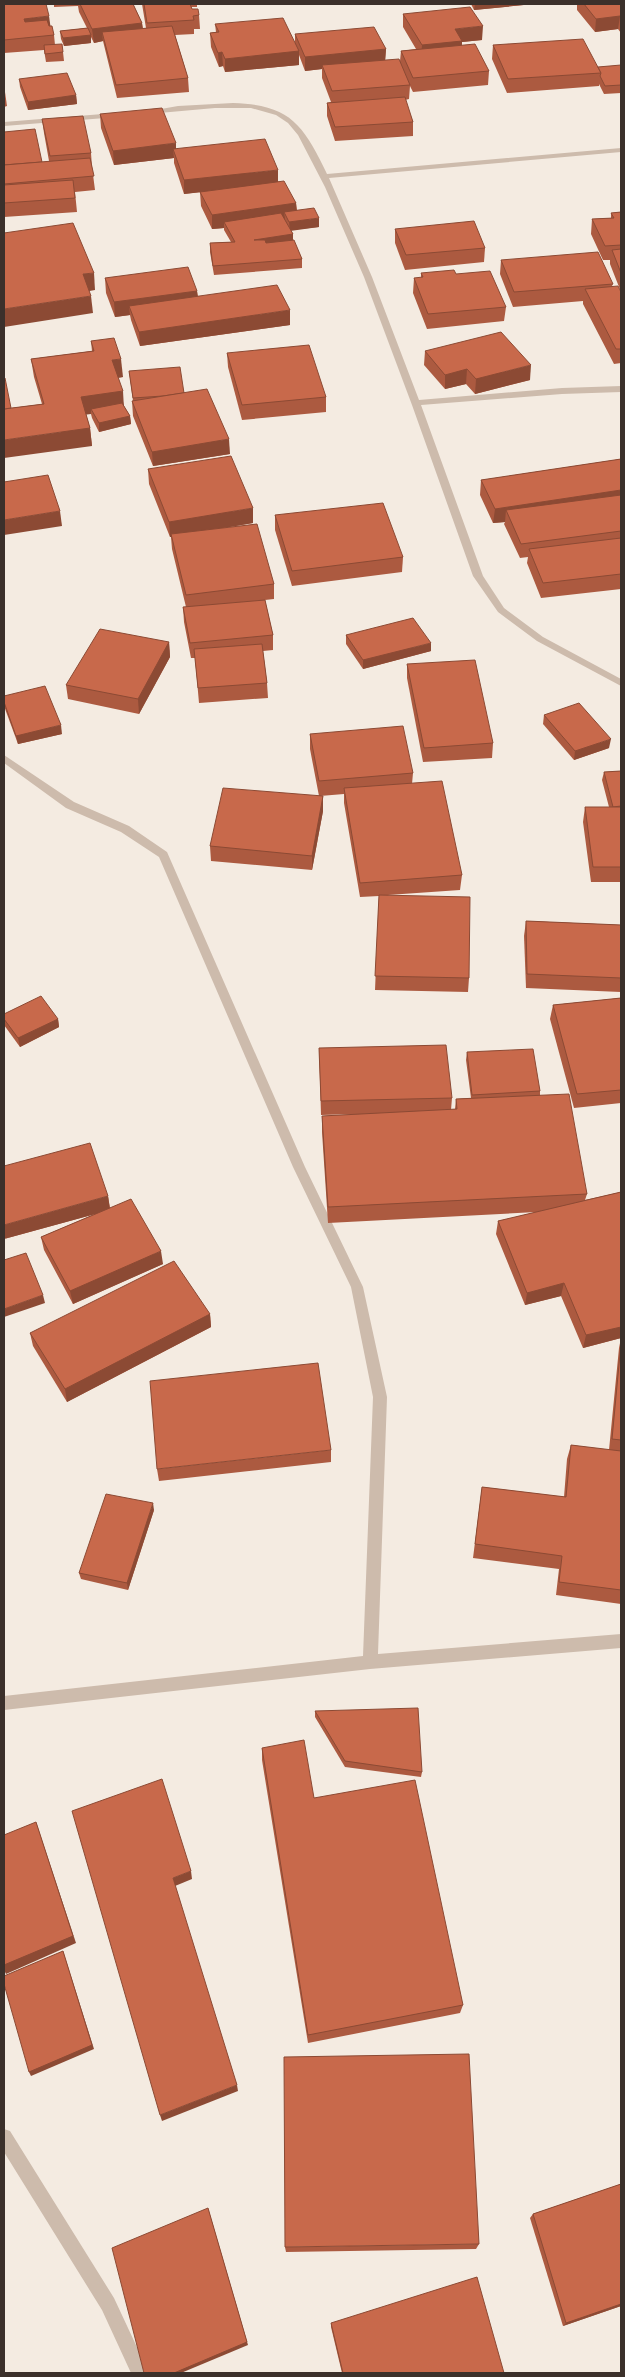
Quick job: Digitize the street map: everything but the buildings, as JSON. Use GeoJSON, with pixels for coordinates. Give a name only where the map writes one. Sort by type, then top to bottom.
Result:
{"type":"FeatureCollection","features":[{"type":"Feature","properties":{"kind":"street"},"geometry":{"type":"LineString","coordinates":[[143,112],[223,106],[261,106],[279,113],[295,125],[325,176],[376,296],[478,576],[501,610],[540,639],[621,683]]}},
{"type":"Feature","properties":{"kind":"street"},"geometry":{"type":"LineString","coordinates":[[4,124],[123,114]]}},
{"type":"Feature","properties":{"kind":"street"},"geometry":{"type":"LineString","coordinates":[[325,176],[621,150]]}},
{"type":"Feature","properties":{"kind":"street"},"geometry":{"type":"LineString","coordinates":[[416,403],[545,392],[621,389]]}},
{"type":"Feature","properties":{"kind":"street"},"geometry":{"type":"LineString","coordinates":[[4,758],[70,805],[125,829],[163,855],[299,1167],[357,1287],[380,1397],[370,1662]]}},
{"type":"Feature","properties":{"kind":"street"},"geometry":{"type":"LineString","coordinates":[[4,1703],[370,1662],[621,1640]]}},
{"type":"Feature","properties":{"kind":"street"},"geometry":{"type":"LineString","coordinates":[[4,2137],[108,2304],[140,2373]]}}]}
